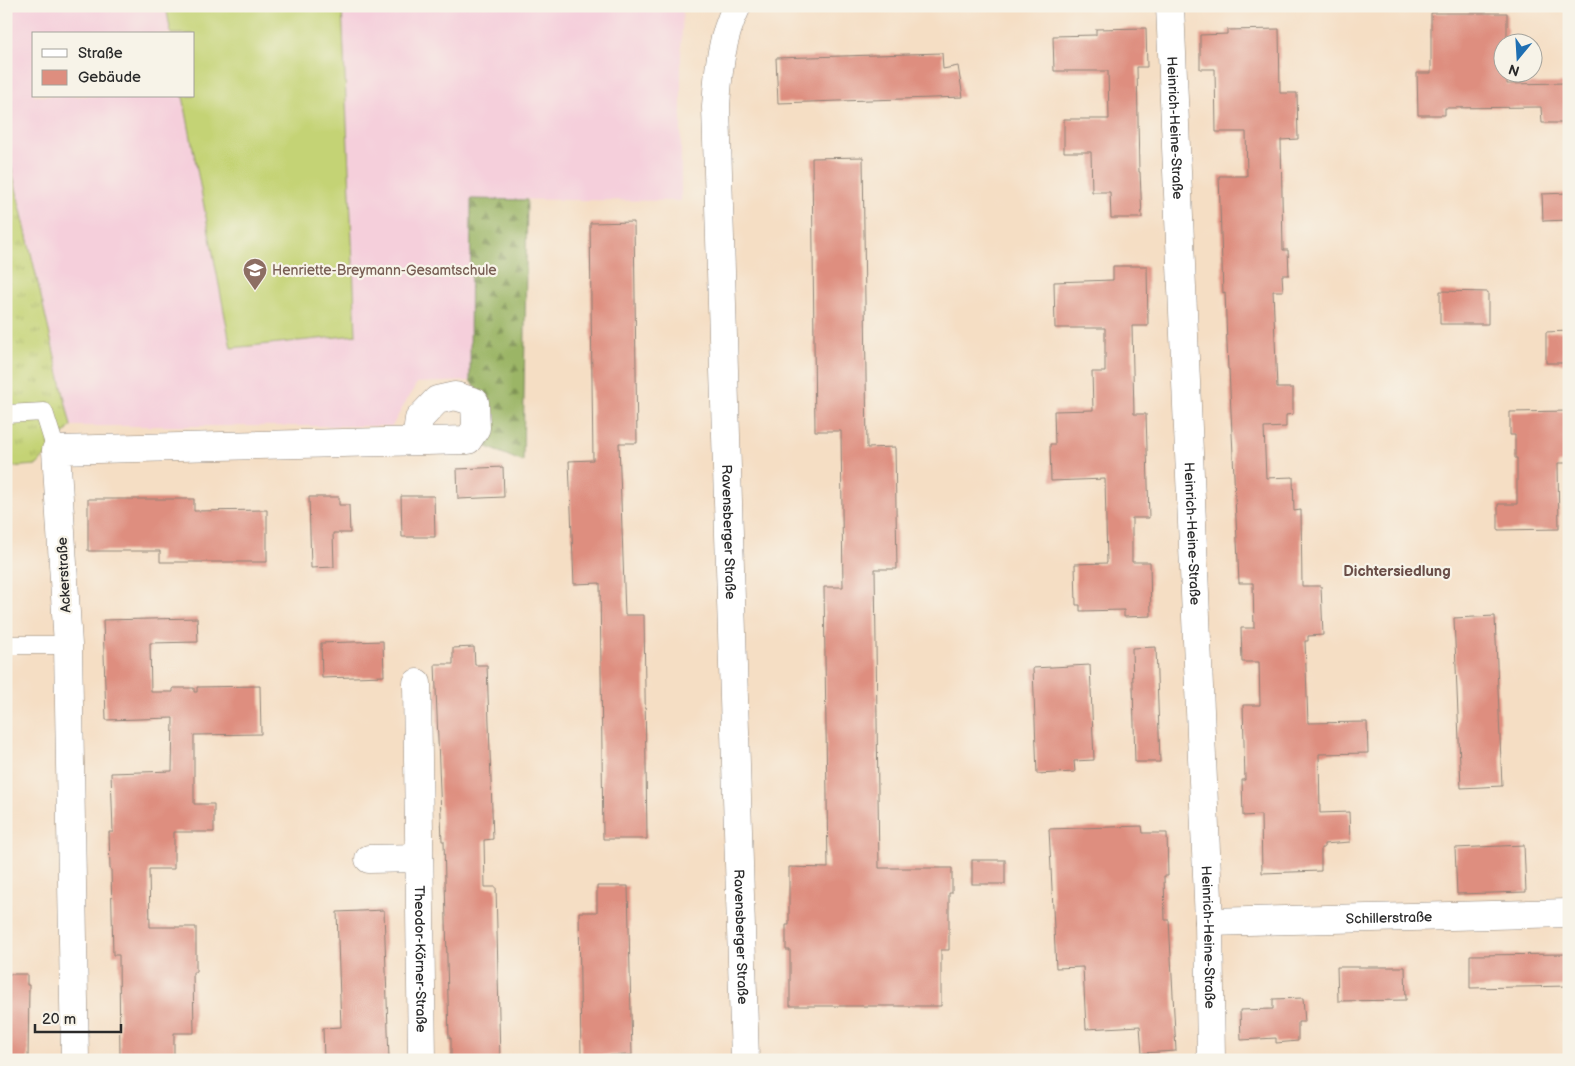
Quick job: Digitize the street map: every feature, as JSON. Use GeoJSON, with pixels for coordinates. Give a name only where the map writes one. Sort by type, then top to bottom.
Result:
{"type":"FeatureCollection","features":[{"type":"Feature","properties":{"kind":"street","name":"Ravensberger Straße"},"geometry":{"type":"LineString","coordinates":[[737,6],[722,49],[718,72],[716,107],[745,1060]]}},
{"type":"Feature","properties":{"kind":"street","name":"Heinrich-Heine-Straße"},"geometry":{"type":"LineString","coordinates":[[1170,6],[1209,922],[1211,1060]]}},
{"type":"Feature","properties":{"kind":"street"},"geometry":{"type":"LineString","coordinates":[[56,450],[416,441]]}},
{"type":"Feature","properties":{"kind":"street","name":"Ackerstraße"},"geometry":{"type":"LineString","coordinates":[[56,450],[68,645],[75,1060]]}},
{"type":"Feature","properties":{"kind":"street","name":"Theodor-Körner-Straße"},"geometry":{"type":"LineString","coordinates":[[417,683],[422,1060]]}},
{"type":"Feature","properties":{"kind":"street"},"geometry":{"type":"LineString","coordinates":[[369,859],[419,858]]}},
{"type":"Feature","properties":{"kind":"street","name":"Schillerstraße"},"geometry":{"type":"LineString","coordinates":[[1209,922],[1569,913]]}},
{"type":"Feature","properties":{"kind":"lane"},"geometry":{"type":"LineString","coordinates":[[6,414],[44,412],[56,450]]}},
{"type":"Feature","properties":{"kind":"lane"},"geometry":{"type":"LineString","coordinates":[[6,645],[68,645]]}},
{"type":"Feature","properties":{"kind":"shaded area","name":"Henriette-Breymann-Gesamtschule"},"geometry":{"type":"Polygon","coordinates":[[[6,6],[683,6],[681,53],[681,201],[471,199],[470,381],[417,383],[392,426],[71,426],[6,145],[6,6]]]}},
{"type":"Feature","properties":{"kind":"green space"},"geometry":{"type":"Polygon","coordinates":[[[166,6],[342,6],[356,335],[231,348],[183,98],[195,98],[195,32],[171,32],[166,6]]]}},
{"type":"Feature","properties":{"kind":"green space"},"geometry":{"type":"Polygon","coordinates":[[[6,145],[71,426],[37,465],[6,467],[6,145]]]}},
{"type":"Feature","properties":{"kind":"green space"},"geometry":{"type":"Polygon","coordinates":[[[471,199],[527,200],[523,462],[485,446],[485,397],[470,381],[471,199]]]}},
{"type":"Feature","properties":{"kind":"building"},"geometry":{"type":"Polygon","coordinates":[[[1431,13],[1507,13],[1507,32],[1492,32],[1492,82],[1507,82],[1507,84],[1569,83],[1569,123],[1542,123],[1541,107],[1445,108],[1445,115],[1418,115],[1417,73],[1431,73],[1431,13]]]}},
{"type":"Feature","properties":{"kind":"building"},"geometry":{"type":"Polygon","coordinates":[[[1146,28],[1147,67],[1137,67],[1142,218],[1111,218],[1110,192],[1092,192],[1091,152],[1064,152],[1064,119],[1109,119],[1108,71],[1054,71],[1053,36],[1096,35],[1096,29],[1146,28]]]}},
{"type":"Feature","properties":{"kind":"building"},"geometry":{"type":"Polygon","coordinates":[[[1279,29],[1280,93],[1297,93],[1298,139],[1281,140],[1283,250],[1288,250],[1289,275],[1282,275],[1283,291],[1273,291],[1277,388],[1293,388],[1293,414],[1286,415],[1286,427],[1264,428],[1266,478],[1293,477],[1294,511],[1301,510],[1302,586],[1321,586],[1323,635],[1308,636],[1308,641],[1305,641],[1308,723],[1367,722],[1368,753],[1319,754],[1320,813],[1349,812],[1350,842],[1324,844],[1324,848],[1321,848],[1321,871],[1262,873],[1261,815],[1243,816],[1242,780],[1245,780],[1243,705],[1260,705],[1259,662],[1242,662],[1241,628],[1254,628],[1253,583],[1239,583],[1225,292],[1223,293],[1219,176],[1247,176],[1246,132],[1216,132],[1215,69],[1200,69],[1200,35],[1227,34],[1227,30],[1279,29]]]}},
{"type":"Feature","properties":{"kind":"building"},"geometry":{"type":"Polygon","coordinates":[[[942,53],[943,69],[958,66],[963,97],[778,103],[776,58],[942,53]]]}},
{"type":"Feature","properties":{"kind":"building"},"geometry":{"type":"Polygon","coordinates":[[[863,157],[867,448],[895,447],[897,569],[875,569],[879,868],[952,868],[952,893],[949,893],[949,950],[941,950],[941,1006],[790,1006],[790,950],[786,950],[786,925],[789,925],[789,867],[828,868],[824,587],[843,587],[841,431],[815,431],[812,158],[863,157]]]}},
{"type":"Feature","properties":{"kind":"building"},"geometry":{"type":"Polygon","coordinates":[[[1569,193],[1569,220],[1543,221],[1542,194],[1569,193]]]}},
{"type":"Feature","properties":{"kind":"building"},"geometry":{"type":"Polygon","coordinates":[[[634,222],[637,443],[619,443],[625,615],[644,615],[647,839],[603,839],[600,583],[574,584],[569,461],[593,460],[590,223],[634,222]]]}},
{"type":"Feature","properties":{"kind":"building"},"geometry":{"type":"Polygon","coordinates":[[[1113,266],[1147,266],[1148,326],[1132,326],[1134,414],[1146,414],[1149,518],[1132,518],[1132,562],[1150,562],[1151,616],[1124,617],[1124,610],[1080,611],[1080,605],[1076,605],[1075,564],[1107,563],[1105,479],[1051,481],[1050,444],[1055,444],[1054,411],[1093,410],[1092,372],[1105,372],[1105,328],[1055,328],[1054,282],[1113,280],[1113,266]]]}},
{"type":"Feature","properties":{"kind":"building"},"geometry":{"type":"Polygon","coordinates":[[[1440,291],[1488,292],[1488,324],[1440,324],[1440,291]]]}},
{"type":"Feature","properties":{"kind":"building"},"geometry":{"type":"Polygon","coordinates":[[[1569,331],[1569,363],[1546,363],[1546,332],[1569,331]]]}},
{"type":"Feature","properties":{"kind":"building"},"geometry":{"type":"Polygon","coordinates":[[[1569,411],[1569,463],[1558,463],[1559,529],[1498,530],[1498,504],[1517,504],[1517,458],[1515,458],[1515,435],[1510,435],[1510,412],[1569,411]]]}},
{"type":"Feature","properties":{"kind":"building"},"geometry":{"type":"Polygon","coordinates":[[[503,467],[504,497],[458,499],[457,469],[503,467]]]}},
{"type":"Feature","properties":{"kind":"building"},"geometry":{"type":"Polygon","coordinates":[[[401,496],[434,496],[435,537],[402,537],[401,496]]]}},
{"type":"Feature","properties":{"kind":"building"},"geometry":{"type":"Polygon","coordinates":[[[309,497],[339,497],[339,505],[349,505],[350,533],[333,533],[334,567],[311,568],[309,497]]]}},
{"type":"Feature","properties":{"kind":"building"},"geometry":{"type":"Polygon","coordinates":[[[88,499],[194,499],[194,511],[267,510],[267,562],[160,562],[160,551],[88,551],[88,499]]]}},
{"type":"Feature","properties":{"kind":"building"},"geometry":{"type":"Polygon","coordinates":[[[1495,616],[1502,786],[1461,788],[1454,618],[1495,616]]]}},
{"type":"Feature","properties":{"kind":"building"},"geometry":{"type":"Polygon","coordinates":[[[197,618],[198,642],[150,643],[151,692],[173,692],[173,688],[194,688],[194,692],[197,692],[197,687],[260,686],[261,734],[194,735],[194,804],[214,804],[214,832],[174,832],[174,869],[149,869],[150,927],[196,927],[196,972],[193,972],[194,1033],[174,1033],[174,1060],[120,1060],[119,955],[113,955],[110,869],[109,832],[113,832],[111,773],[172,771],[173,718],[106,720],[103,620],[197,618]]]}},
{"type":"Feature","properties":{"kind":"building"},"geometry":{"type":"Polygon","coordinates":[[[383,641],[384,676],[322,678],[321,643],[383,641]]]}},
{"type":"Feature","properties":{"kind":"building"},"geometry":{"type":"Polygon","coordinates":[[[474,647],[475,665],[487,665],[493,839],[484,840],[485,887],[496,887],[500,1060],[451,1060],[451,1038],[449,1038],[444,841],[442,841],[435,664],[453,664],[453,648],[474,647]]]}},
{"type":"Feature","properties":{"kind":"building"},"geometry":{"type":"Polygon","coordinates":[[[1156,647],[1160,762],[1135,762],[1132,648],[1156,647]]]}},
{"type":"Feature","properties":{"kind":"building"},"geometry":{"type":"Polygon","coordinates":[[[1090,665],[1094,760],[1074,761],[1075,772],[1037,774],[1033,668],[1090,665]]]}},
{"type":"Feature","properties":{"kind":"building"},"geometry":{"type":"Polygon","coordinates":[[[1142,826],[1143,833],[1167,833],[1168,876],[1164,876],[1165,920],[1169,920],[1176,1051],[1142,1053],[1140,1026],[1086,1029],[1083,967],[1056,968],[1049,829],[1142,826]]]}},
{"type":"Feature","properties":{"kind":"building"},"geometry":{"type":"Polygon","coordinates":[[[1524,845],[1526,892],[1457,894],[1455,848],[1524,845]]]}},
{"type":"Feature","properties":{"kind":"building"},"geometry":{"type":"Polygon","coordinates":[[[972,860],[1005,860],[1005,884],[972,884],[972,860]]]}},
{"type":"Feature","properties":{"kind":"building"},"geometry":{"type":"Polygon","coordinates":[[[597,886],[628,886],[632,1055],[581,1056],[579,912],[597,912],[597,886]]]}},
{"type":"Feature","properties":{"kind":"building"},"geometry":{"type":"Polygon","coordinates":[[[384,910],[389,1060],[324,1060],[323,1028],[341,1027],[337,912],[384,910]]]}},
{"type":"Feature","properties":{"kind":"building"},"geometry":{"type":"Polygon","coordinates":[[[1569,954],[1569,986],[1470,988],[1470,955],[1569,954]]]}},
{"type":"Feature","properties":{"kind":"building"},"geometry":{"type":"Polygon","coordinates":[[[1337,967],[1405,967],[1406,1000],[1338,1001],[1337,967]]]}},
{"type":"Feature","properties":{"kind":"building"},"geometry":{"type":"Polygon","coordinates":[[[6,974],[27,974],[27,985],[29,985],[28,1060],[6,1060],[6,974]]]}},
{"type":"Feature","properties":{"kind":"building"},"geometry":{"type":"Polygon","coordinates":[[[1303,998],[1305,1022],[1298,1022],[1298,1041],[1276,1043],[1276,1038],[1241,1040],[1240,1010],[1273,1009],[1273,999],[1303,998]]]}},
{"type":"Feature","properties":{"kind":"place","name":"Henriette-Breymann-Gesamtschule"},"geometry":{"type":"Point","coordinates":[255,291]}},
{"type":"Feature","properties":{"kind":"district","name":"Dichtersiedlung"},"geometry":{"type":"Point","coordinates":[1397,571]}}]}
